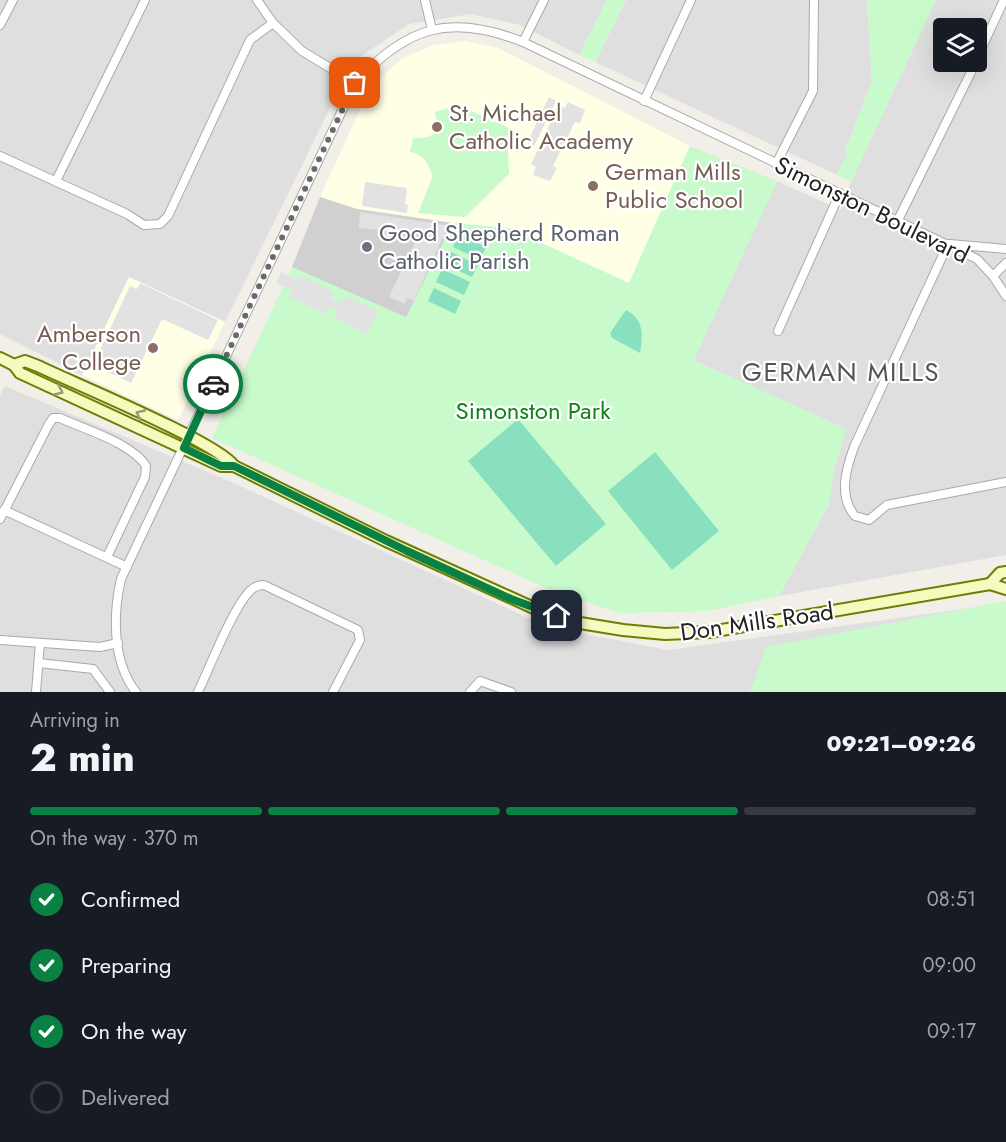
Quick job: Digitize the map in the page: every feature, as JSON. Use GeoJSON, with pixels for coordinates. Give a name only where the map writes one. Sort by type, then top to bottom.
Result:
{"type":"FeatureCollection","features":[{"type":"Feature","properties":{"kind":"main road","name":"Don Mills Road"},"geometry":{"type":"LineString","coordinates":[[0,358],[14,365],[20,373],[221,466],[234,466],[511,599],[557,616],[623,630],[665,634],[751,627],[990,584],[1006,589]]}},
{"type":"Feature","properties":{"kind":"main road","name":"Don Mills Road"},"geometry":{"type":"LineString","coordinates":[[14,365],[25,361],[189,437],[228,458],[234,466]]}},
{"type":"Feature","properties":{"kind":"main road","name":"Don Mills Road"},"geometry":{"type":"LineString","coordinates":[[990,584],[1000,573],[1006,572]]}},
{"type":"Feature","properties":{"kind":"street"},"geometry":{"type":"LineString","coordinates":[[0,25],[13,0]]}},
{"type":"Feature","properties":{"kind":"street"},"geometry":{"type":"LineString","coordinates":[[56,181],[145,0]]}},
{"type":"Feature","properties":{"kind":"street"},"geometry":{"type":"LineString","coordinates":[[257,0],[273,23],[302,51],[355,83]]}},
{"type":"Feature","properties":{"kind":"street"},"geometry":{"type":"LineString","coordinates":[[424,0],[432,30]]}},
{"type":"Feature","properties":{"kind":"street"},"geometry":{"type":"LineString","coordinates":[[523,42],[544,0]]}},
{"type":"Feature","properties":{"kind":"street"},"geometry":{"type":"LineString","coordinates":[[644,100],[692,0]]}},
{"type":"Feature","properties":{"kind":"street"},"geometry":{"type":"LineString","coordinates":[[776,164],[813,91],[814,0]]}},
{"type":"Feature","properties":{"kind":"street"},"geometry":{"type":"LineString","coordinates":[[987,37],[1004,0]]}},
{"type":"Feature","properties":{"kind":"street"},"geometry":{"type":"LineString","coordinates":[[0,156],[127,214],[144,225],[160,224],[168,216],[250,40],[273,23]]}},
{"type":"Feature","properties":{"kind":"street","name":"Simonston Boulevard"},"geometry":{"type":"LineString","coordinates":[[136,692],[123,669],[115,624],[116,598],[121,579],[355,83],[382,54],[413,35],[461,26],[495,32],[523,42],[977,259],[993,276],[1006,296]]}},
{"type":"Feature","properties":{"kind":"street"},"geometry":{"type":"LineString","coordinates":[[898,220],[971,72]]}},
{"type":"Feature","properties":{"kind":"street"},"geometry":{"type":"LineString","coordinates":[[778,331],[840,193]]}},
{"type":"Feature","properties":{"kind":"street"},"geometry":{"type":"LineString","coordinates":[[1006,249],[948,244],[854,447],[845,476],[847,501],[855,516],[869,520],[887,505],[1006,482]]}},
{"type":"Feature","properties":{"kind":"street"},"geometry":{"type":"LineString","coordinates":[[993,276],[1006,263]]}},
{"type":"Feature","properties":{"kind":"street"},"geometry":{"type":"LineString","coordinates":[[0,519],[52,418],[60,418],[137,455],[146,466],[146,471],[107,557]]}},
{"type":"Feature","properties":{"kind":"street"},"geometry":{"type":"LineString","coordinates":[[4,510],[127,567]]}},
{"type":"Feature","properties":{"kind":"street"},"geometry":{"type":"LineString","coordinates":[[198,692],[248,593],[258,585],[264,585],[358,630],[360,640],[333,692]]}},
{"type":"Feature","properties":{"kind":"street"},"geometry":{"type":"LineString","coordinates":[[0,640],[100,647],[118,643]]}},
{"type":"Feature","properties":{"kind":"street"},"geometry":{"type":"LineString","coordinates":[[36,692],[40,643]]}},
{"type":"Feature","properties":{"kind":"street"},"geometry":{"type":"LineString","coordinates":[[39,663],[93,669],[110,692]]}},
{"type":"Feature","properties":{"kind":"street"},"geometry":{"type":"LineString","coordinates":[[470,692],[480,681],[511,692]]}},
{"type":"Feature","properties":{"kind":"shaded area"},"geometry":{"type":"Polygon","coordinates":[[[0,0],[607,0],[579,55],[520,25],[471,14],[409,24],[357,59],[336,96],[225,322],[129,277],[82,375],[0,334],[0,0]]]}},
{"type":"Feature","properties":{"kind":"shaded area"},"geometry":{"type":"Polygon","coordinates":[[[626,0],[867,0],[872,81],[845,151],[848,153],[837,175],[595,62],[626,0]]]}},
{"type":"Feature","properties":{"kind":"shaded area"},"geometry":{"type":"Polygon","coordinates":[[[936,0],[1006,0],[1006,555],[779,596],[829,504],[834,470],[846,429],[693,360],[777,181],[841,210],[851,182],[936,0]]]}},
{"type":"Feature","properties":{"kind":"shaded area"},"geometry":{"type":"Polygon","coordinates":[[[465,41],[498,48],[690,146],[629,284],[509,228],[460,224],[357,209],[320,197],[362,105],[381,77],[403,58],[433,45],[465,41]]]}},
{"type":"Feature","properties":{"kind":"shaded area"},"geometry":{"type":"Polygon","coordinates":[[[549,97],[556,101],[534,146],[527,143],[549,97]]]}},
{"type":"Feature","properties":{"kind":"shaded area"},"geometry":{"type":"Polygon","coordinates":[[[568,102],[585,110],[580,123],[575,122],[553,166],[557,168],[550,181],[533,175],[536,167],[531,164],[559,105],[565,108],[568,102]]]}},
{"type":"Feature","properties":{"kind":"shaded area"},"geometry":{"type":"Polygon","coordinates":[[[365,182],[407,188],[405,204],[408,205],[407,213],[362,206],[365,182]]]}},
{"type":"Feature","properties":{"kind":"shaded area"},"geometry":{"type":"Polygon","coordinates":[[[320,197],[357,209],[453,223],[406,318],[292,267],[320,197]]]}},
{"type":"Feature","properties":{"kind":"shaded area"},"geometry":{"type":"Polygon","coordinates":[[[360,212],[445,225],[446,231],[414,300],[407,298],[405,304],[389,297],[419,234],[359,228],[360,212]]]}},
{"type":"Feature","properties":{"kind":"shaded area"},"geometry":{"type":"Polygon","coordinates":[[[281,272],[298,280],[300,276],[334,292],[331,299],[341,303],[345,296],[378,311],[367,334],[334,318],[337,311],[328,307],[325,314],[289,297],[292,290],[276,283],[281,272]]]}},
{"type":"Feature","properties":{"kind":"shaded area","name":"Amberson College"},"geometry":{"type":"Polygon","coordinates":[[[129,277],[225,322],[178,420],[82,375],[129,277]]]}},
{"type":"Feature","properties":{"kind":"shaded area"},"geometry":{"type":"Polygon","coordinates":[[[140,283],[218,320],[208,340],[162,319],[131,383],[93,365],[130,286],[137,289],[140,283]]]}},
{"type":"Feature","properties":{"kind":"shaded area"},"geometry":{"type":"Polygon","coordinates":[[[5,386],[229,481],[548,627],[668,650],[1006,603],[1006,692],[0,692],[0,396],[5,386]]]}},
{"type":"Feature","properties":{"kind":"green space"},"geometry":{"type":"Polygon","coordinates":[[[607,0],[626,0],[595,62],[579,55],[607,0]]]}},
{"type":"Feature","properties":{"kind":"green space"},"geometry":{"type":"Polygon","coordinates":[[[867,0],[936,0],[851,182],[837,175],[848,153],[845,152],[872,81],[867,0]]]}},
{"type":"Feature","properties":{"kind":"green space"},"geometry":{"type":"Polygon","coordinates":[[[458,105],[511,129],[513,132],[508,151],[509,174],[465,217],[418,213],[433,176],[425,160],[410,152],[413,138],[432,135],[439,125],[434,112],[458,105]]]}},
{"type":"Feature","properties":{"kind":"green space","name":"Simonston Park"},"geometry":{"type":"Polygon","coordinates":[[[690,146],[777,181],[694,360],[846,429],[834,470],[829,504],[779,596],[709,611],[621,613],[562,595],[212,438],[292,267],[406,317],[453,223],[509,228],[629,283],[690,146]]]}},
{"type":"Feature","properties":{"kind":"green space"},"geometry":{"type":"Polygon","coordinates":[[[459,234],[486,247],[480,260],[453,247],[459,234]]]}},
{"type":"Feature","properties":{"kind":"green space"},"geometry":{"type":"Polygon","coordinates":[[[451,252],[478,265],[472,277],[445,265],[451,252]]]}},
{"type":"Feature","properties":{"kind":"green space"},"geometry":{"type":"Polygon","coordinates":[[[442,269],[470,282],[464,295],[436,282],[442,269]]]}},
{"type":"Feature","properties":{"kind":"green space"},"geometry":{"type":"Polygon","coordinates":[[[434,288],[461,301],[455,314],[428,301],[434,288]]]}},
{"type":"Feature","properties":{"kind":"green space"},"geometry":{"type":"Polygon","coordinates":[[[626,310],[636,318],[641,328],[640,353],[612,338],[610,333],[626,310]]]}},
{"type":"Feature","properties":{"kind":"green space"},"geometry":{"type":"Polygon","coordinates":[[[518,419],[606,524],[556,566],[468,461],[518,419]]]}},
{"type":"Feature","properties":{"kind":"green space"},"geometry":{"type":"Polygon","coordinates":[[[655,452],[719,531],[672,570],[608,491],[655,452]]]}},
{"type":"Feature","properties":{"kind":"green space"},"geometry":{"type":"Polygon","coordinates":[[[1006,601],[1006,692],[750,692],[766,647],[1006,601]]]}},
{"type":"Feature","properties":{"kind":"way so far"},"geometry":{"type":"LineString","coordinates":[[213,384],[355,83]]}},
{"type":"Feature","properties":{"kind":"place","name":"St. Michael Catholic Academy"},"geometry":{"type":"Point","coordinates":[437,127]}},
{"type":"Feature","properties":{"kind":"place","name":"German Mills Public School"},"geometry":{"type":"Point","coordinates":[593,186]}},
{"type":"Feature","properties":{"kind":"place","name":"Good Shepherd Roman Catholic Parish"},"geometry":{"type":"Point","coordinates":[367,247]}},
{"type":"Feature","properties":{"kind":"place","name":"Amberson College"},"geometry":{"type":"Point","coordinates":[153,348]}},
{"type":"Feature","properties":{"kind":"district","name":"GERMAN MILLS"},"geometry":{"type":"Point","coordinates":[841,372]}},
{"type":"Feature","properties":{"kind":"route"},"geometry":{"type":"LineString","coordinates":[[213,384],[184,448],[221,466],[234,466],[407,551],[511,599],[557,616]]}}]}
